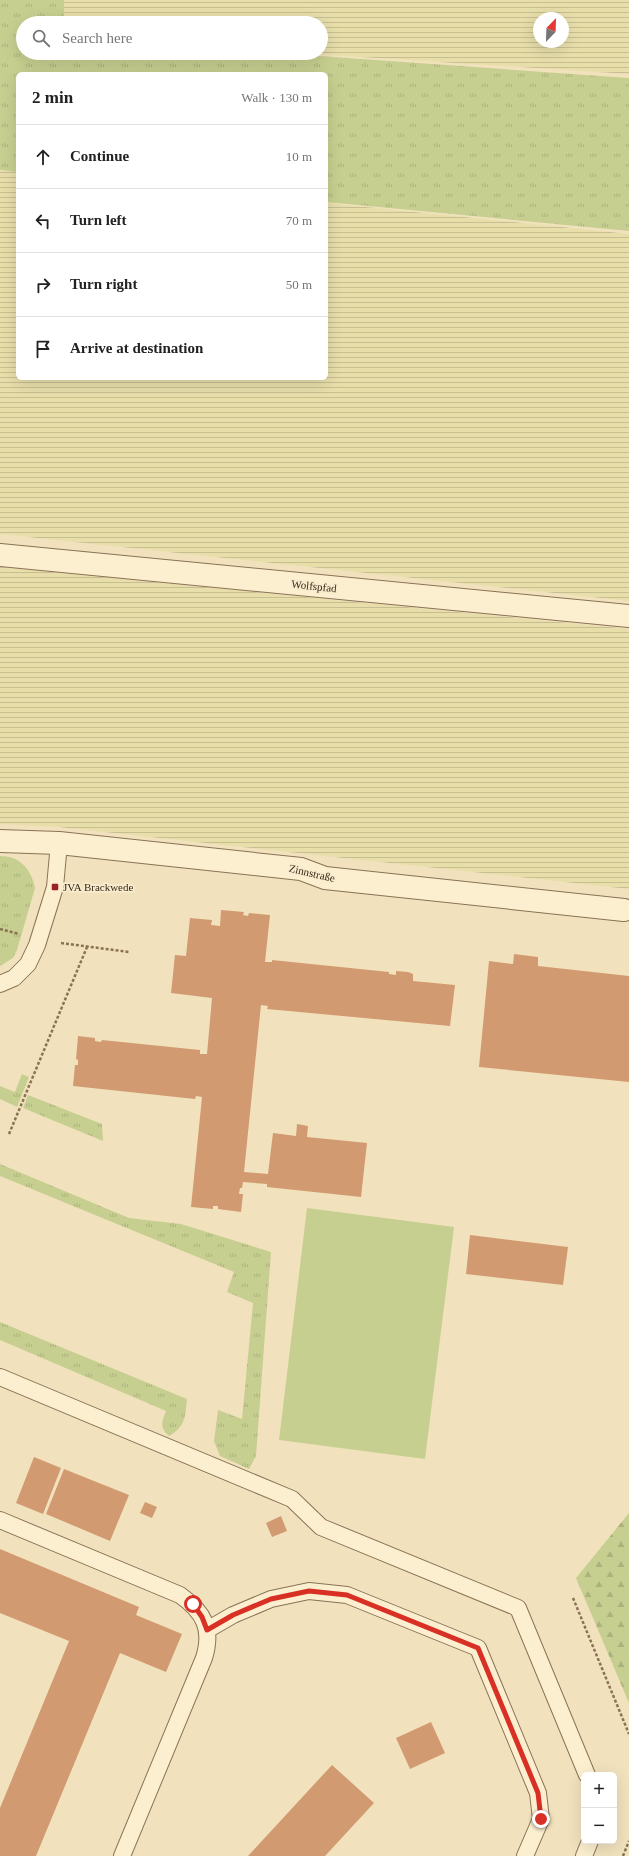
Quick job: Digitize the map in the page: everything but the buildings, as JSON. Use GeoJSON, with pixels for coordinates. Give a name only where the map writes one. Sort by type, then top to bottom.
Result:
{"type":"FeatureCollection","features":[{"type":"Feature","properties":{"kind":"street","name":"Wolfspfad"},"geometry":{"type":"LineString","coordinates":[[0,555],[629,616]]}},
{"type":"Feature","properties":{"kind":"street","name":"Zinnstraße"},"geometry":{"type":"LineString","coordinates":[[0,841],[59,844],[301,868],[325,878],[624,910]]}},
{"type":"Feature","properties":{"kind":"lane"},"geometry":{"type":"LineString","coordinates":[[0,984],[14,978],[28,964],[40,938],[55,887],[59,844]]}},
{"type":"Feature","properties":{"kind":"lane"},"geometry":{"type":"LineString","coordinates":[[0,1377],[292,1499],[322,1527],[518,1608],[586,1772]]}},
{"type":"Feature","properties":{"kind":"lane"},"geometry":{"type":"LineString","coordinates":[[0,1520],[180,1595],[193,1604],[202,1617],[207,1630],[208,1644],[204,1658],[122,1856]]}},
{"type":"Feature","properties":{"kind":"lane"},"geometry":{"type":"LineString","coordinates":[[207,1630],[233,1615],[271,1599],[309,1591],[347,1595],[478,1648],[538,1793],[541,1819],[525,1856]]}},
{"type":"Feature","properties":{"kind":"lane"},"geometry":{"type":"LineString","coordinates":[[584,1856],[589,1844]]}},
{"type":"Feature","properties":{"kind":"path"},"geometry":{"type":"LineString","coordinates":[[0,929],[87,947],[129,952]]}},
{"type":"Feature","properties":{"kind":"path"},"geometry":{"type":"LineString","coordinates":[[9,1134],[87,947]]}},
{"type":"Feature","properties":{"kind":"path"},"geometry":{"type":"LineString","coordinates":[[573,1598],[629,1734]]}},
{"type":"Feature","properties":{"kind":"path"},"geometry":{"type":"LineString","coordinates":[[623,1856],[629,1841]]}},
{"type":"Feature","properties":{"kind":"shaded area"},"geometry":{"type":"Polygon","coordinates":[[[64,0],[629,0],[629,74],[328,55],[328,16],[64,16],[64,0]]]}},
{"type":"Feature","properties":{"kind":"shaded area"},"geometry":{"type":"Polygon","coordinates":[[[0,171],[16,172],[16,380],[328,380],[328,203],[629,234],[629,601],[0,534],[0,171]]]}},
{"type":"Feature","properties":{"kind":"shaded area"},"geometry":{"type":"Polygon","coordinates":[[[0,567],[629,629],[629,889],[59,827],[0,824],[0,567]]]}},
{"type":"Feature","properties":{"kind":"green space"},"geometry":{"type":"Polygon","coordinates":[[[0,0],[64,0],[64,16],[16,16],[16,60],[328,60],[328,57],[629,78],[629,231],[328,202],[328,72],[16,72],[16,172],[0,170],[0,0]]]}},
{"type":"Feature","properties":{"kind":"green space"},"geometry":{"type":"Polygon","coordinates":[[[0,856],[13,858],[24,865],[31,875],[35,888],[17,950],[13,958],[0,966],[0,856]]]}},
{"type":"Feature","properties":{"kind":"green space"},"geometry":{"type":"Polygon","coordinates":[[[22,1074],[29,1077],[17,1107],[0,1099],[0,1086],[15,1092],[22,1074]]]}},
{"type":"Feature","properties":{"kind":"green space"},"geometry":{"type":"Polygon","coordinates":[[[28,1095],[102,1124],[103,1141],[23,1108],[28,1095]]]}},
{"type":"Feature","properties":{"kind":"green space"},"geometry":{"type":"Polygon","coordinates":[[[0,1164],[129,1218],[181,1224],[271,1252],[256,1456],[249,1469],[220,1456],[214,1441],[218,1410],[242,1419],[253,1303],[227,1292],[234,1272],[0,1176],[0,1164]]]}},
{"type":"Feature","properties":{"kind":"green space"},"geometry":{"type":"Polygon","coordinates":[[[307,1208],[454,1227],[425,1459],[279,1440],[307,1208]]]}},
{"type":"Feature","properties":{"kind":"green space"},"geometry":{"type":"Polygon","coordinates":[[[0,1322],[187,1399],[185,1416],[182,1425],[169,1436],[164,1430],[162,1424],[166,1411],[0,1340],[0,1322]]]}},
{"type":"Feature","properties":{"kind":"green space"},"geometry":{"type":"Polygon","coordinates":[[[629,1513],[629,1703],[576,1578],[629,1513]]]}},
{"type":"Feature","properties":{"kind":"place","name":"JVA Brackwede"},"geometry":{"type":"Point","coordinates":[55,887]}},
{"type":"Feature","properties":{"kind":"route"},"geometry":{"type":"LineString","coordinates":[[193,1604],[202,1617],[207,1630],[233,1615],[271,1599],[309,1591],[347,1595],[478,1648],[538,1793],[541,1819]]}}]}
